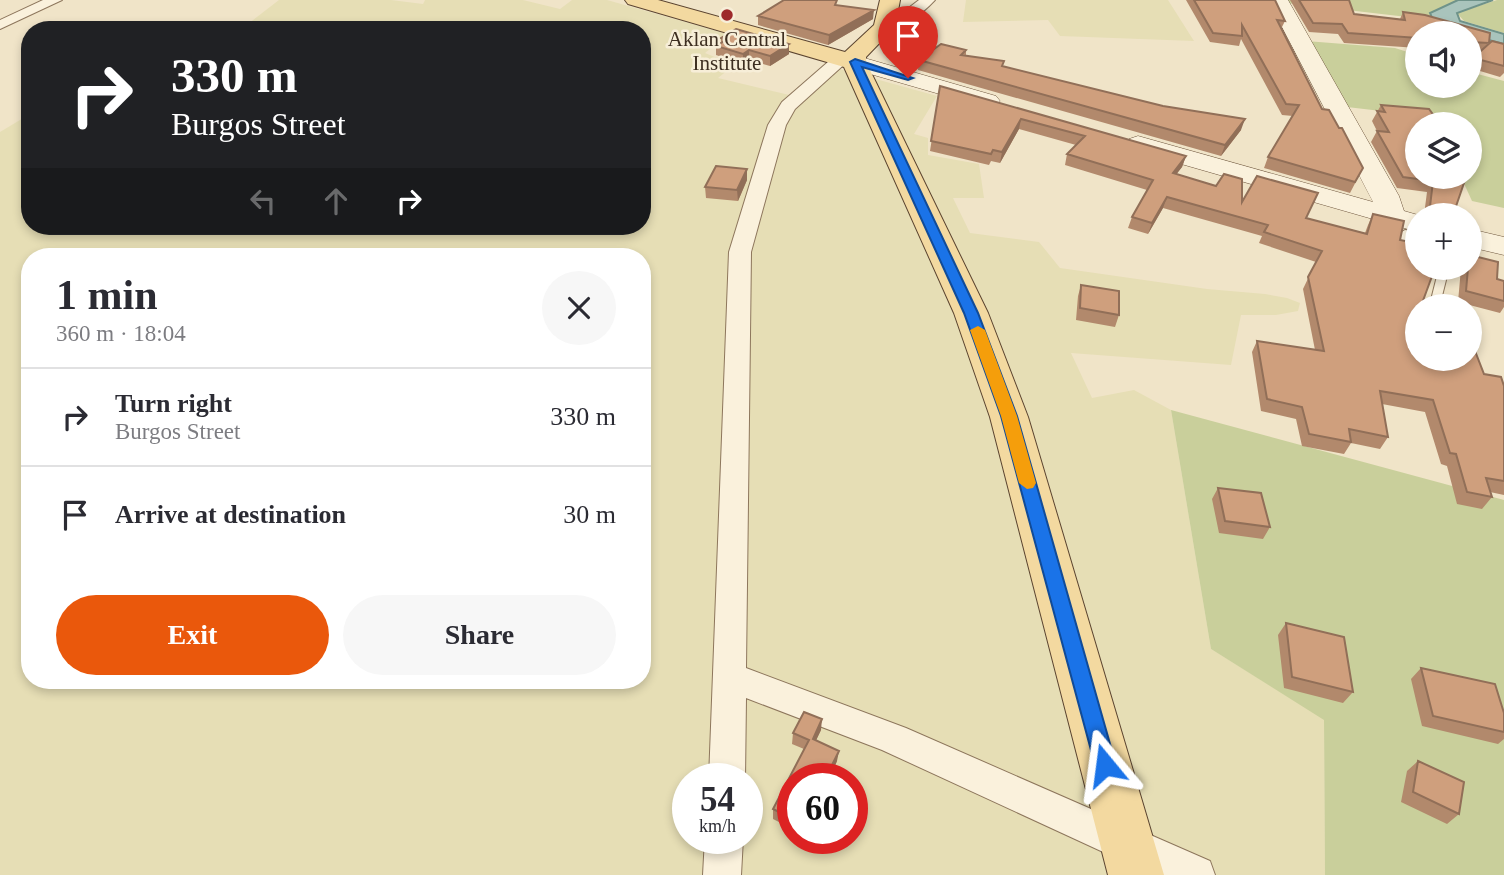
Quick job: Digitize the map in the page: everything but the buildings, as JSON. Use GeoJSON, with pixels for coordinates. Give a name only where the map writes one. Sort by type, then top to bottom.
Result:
{"type":"FeatureCollection","features":[{"type":"Feature","properties":{"kind":"main road"},"geometry":{"type":"LineString","coordinates":[[635,0],[848,60],[971,313],[1009,416],[1132,860]]}},
{"type":"Feature","properties":{"kind":"main road"},"geometry":{"type":"LineString","coordinates":[[848,60],[884,27],[890,0]]}},
{"type":"Feature","properties":{"kind":"street"},"geometry":{"type":"LineString","coordinates":[[0,25],[55,0]]}},
{"type":"Feature","properties":{"kind":"street"},"geometry":{"type":"LineString","coordinates":[[884,27],[907,16],[928,0]]}},
{"type":"Feature","properties":{"kind":"street"},"geometry":{"type":"LineString","coordinates":[[1278,0],[1385,196],[1405,221]]}},
{"type":"Feature","properties":{"kind":"street"},"geometry":{"type":"LineString","coordinates":[[728,763],[740,252],[777,125],[788,106],[848,60],[1016,109]]}},
{"type":"Feature","properties":{"kind":"street"},"geometry":{"type":"LineString","coordinates":[[1110,136],[1405,221]]}},
{"type":"Feature","properties":{"kind":"street"},"geometry":{"type":"LineString","coordinates":[[1482,240],[1504,246]]}},
{"type":"Feature","properties":{"kind":"street"},"geometry":{"type":"LineString","coordinates":[[731,677],[894,739],[1132,860],[1196,875]]}},
{"type":"Feature","properties":{"kind":"street"},"geometry":{"type":"LineString","coordinates":[[722,875],[723,854]]}},
{"type":"Feature","properties":{"kind":"lane"},"geometry":{"type":"LineString","coordinates":[[1400,248],[1405,233]]}},
{"type":"Feature","properties":{"kind":"shaded area"},"geometry":{"type":"Polygon","coordinates":[[[279,0],[391,0],[423,4],[425,0],[523,0],[560,9],[572,0],[607,0],[728,34],[705,53],[734,65],[718,78],[806,99],[836,68],[937,96],[914,134],[928,138],[928,155],[979,164],[984,198],[953,198],[970,233],[1039,242],[1060,268],[1207,289],[1265,294],[1300,303],[1298,311],[1276,315],[1241,315],[1231,365],[1071,353],[1092,398],[1134,390],[1171,410],[1211,649],[1324,719],[1325,875],[0,875],[0,132],[21,119],[21,235],[651,235],[651,21],[252,21],[279,0]]]}},
{"type":"Feature","properties":{"kind":"shaded area"},"geometry":{"type":"Polygon","coordinates":[[[966,0],[1168,0],[1194,41],[1060,36],[1048,20],[963,22],[966,0]]]}},
{"type":"Feature","properties":{"kind":"green space"},"geometry":{"type":"Polygon","coordinates":[[[1285,0],[1460,0],[1433,20],[1287,3],[1285,0]]]}},
{"type":"Feature","properties":{"kind":"green space"},"geometry":{"type":"Polygon","coordinates":[[[1504,0],[1504,33],[1482,26],[1482,21],[1464,21],[1457,13],[1504,0]]]}},
{"type":"Feature","properties":{"kind":"green space"},"geometry":{"type":"Polygon","coordinates":[[[1306,41],[1395,48],[1405,51],[1405,98],[1482,98],[1482,75],[1504,81],[1504,208],[1472,201],[1466,189],[1482,189],[1482,112],[1405,114],[1347,107],[1306,41]]]}},
{"type":"Feature","properties":{"kind":"green space"},"geometry":{"type":"Polygon","coordinates":[[[1171,410],[1504,500],[1504,875],[1325,875],[1324,720],[1211,649],[1171,410]]]}},
{"type":"Feature","properties":{"kind":"water"},"geometry":{"type":"Polygon","coordinates":[[[1458,0],[1493,0],[1457,13],[1460,21],[1435,21],[1430,13],[1458,0]]]}},
{"type":"Feature","properties":{"kind":"water"},"geometry":{"type":"Polygon","coordinates":[[[1482,28],[1504,34],[1504,44],[1482,38],[1482,28]]]}},
{"type":"Feature","properties":{"kind":"slow traffic"},"geometry":{"type":"LineString","coordinates":[[978,330],[1009,416],[1027,483]]}},
{"type":"Feature","properties":{"kind":"place","name":"Aklan Central Institute"},"geometry":{"type":"Point","coordinates":[727,15]}},
{"type":"Feature","properties":{"kind":"route"},"geometry":{"type":"LineString","coordinates":[[908,78],[855,62],[971,313],[1009,416],[1105,765]]}}]}
